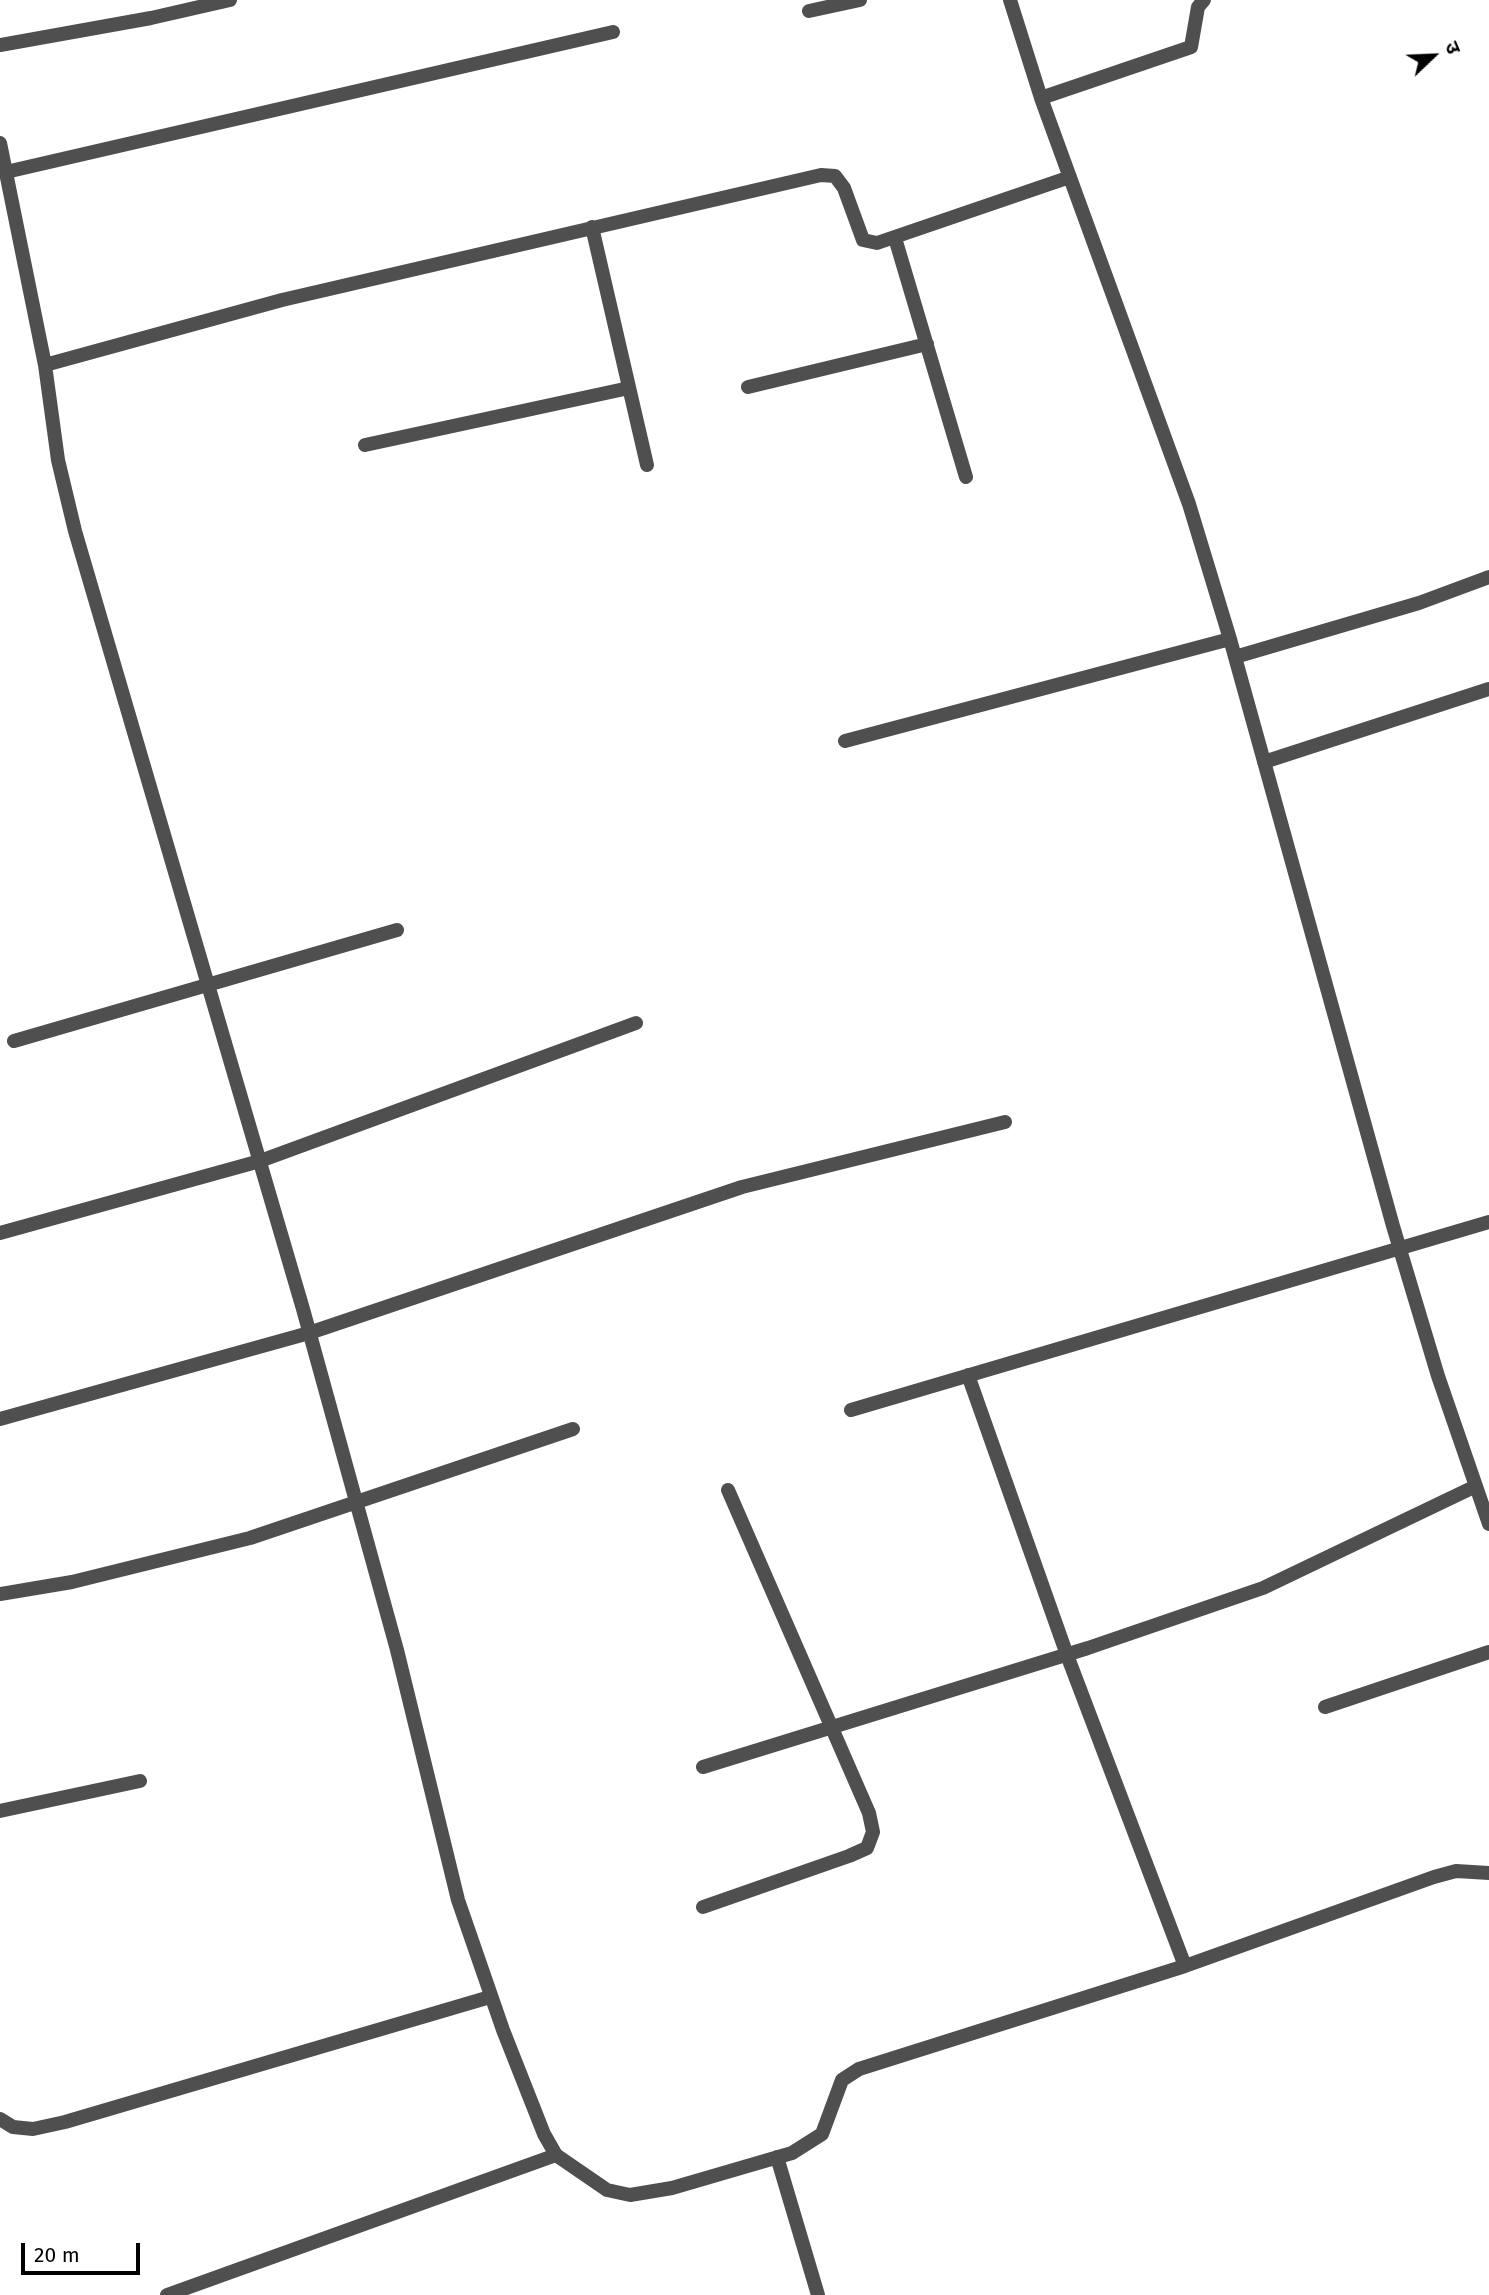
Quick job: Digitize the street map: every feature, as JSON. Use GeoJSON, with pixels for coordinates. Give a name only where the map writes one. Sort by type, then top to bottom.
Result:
{"type":"FeatureCollection","features":[{"type":"Feature","properties":{"kind":"street"},"geometry":{"type":"LineString","coordinates":[[0,45],[151,18],[230,0]]}},
{"type":"Feature","properties":{"kind":"street"},"geometry":{"type":"LineString","coordinates":[[809,10],[860,0]]}},
{"type":"Feature","properties":{"kind":"street"},"geometry":{"type":"LineString","coordinates":[[1010,0],[1041,98],[1185,491],[1230,639],[1399,1248],[1438,1376],[1489,1524]]}},
{"type":"Feature","properties":{"kind":"street"},"geometry":{"type":"LineString","coordinates":[[1041,98],[1191,47],[1198,7],[1204,0]]}},
{"type":"Feature","properties":{"kind":"street"},"geometry":{"type":"LineString","coordinates":[[6,172],[613,32]]}},
{"type":"Feature","properties":{"kind":"street"},"geometry":{"type":"LineString","coordinates":[[0,143],[45,365],[58,460],[75,531],[260,1161],[357,1504],[458,1900],[490,1997],[544,2134],[556,2155],[607,2190],[630,2195],[672,2188],[777,2157],[809,2145],[822,2134],[842,2080],[859,2069],[1185,1966],[1434,1877],[1456,1871],[1489,1873]]}},
{"type":"Feature","properties":{"kind":"street"},"geometry":{"type":"LineString","coordinates":[[45,365],[282,300],[800,180],[835,176],[844,188],[863,240],[877,243],[1070,177]]}},
{"type":"Feature","properties":{"kind":"street"},"geometry":{"type":"LineString","coordinates":[[593,227],[647,465]]}},
{"type":"Feature","properties":{"kind":"street"},"geometry":{"type":"LineString","coordinates":[[895,238],[966,477]]}},
{"type":"Feature","properties":{"kind":"street"},"geometry":{"type":"LineString","coordinates":[[748,387],[927,344]]}},
{"type":"Feature","properties":{"kind":"street"},"geometry":{"type":"LineString","coordinates":[[365,445],[629,388]]}},
{"type":"Feature","properties":{"kind":"street"},"geometry":{"type":"LineString","coordinates":[[1235,657],[1419,603],[1489,576]]}},
{"type":"Feature","properties":{"kind":"street"},"geometry":{"type":"LineString","coordinates":[[845,741],[1230,639]]}},
{"type":"Feature","properties":{"kind":"street"},"geometry":{"type":"LineString","coordinates":[[1264,762],[1489,689]]}},
{"type":"Feature","properties":{"kind":"street"},"geometry":{"type":"LineString","coordinates":[[14,1041],[397,930]]}},
{"type":"Feature","properties":{"kind":"street"},"geometry":{"type":"LineString","coordinates":[[0,1233],[260,1161],[636,1023]]}},
{"type":"Feature","properties":{"kind":"street"},"geometry":{"type":"LineString","coordinates":[[0,1419],[309,1333],[742,1186],[1005,1122]]}},
{"type":"Feature","properties":{"kind":"street"},"geometry":{"type":"LineString","coordinates":[[851,1410],[1489,1222]]}},
{"type":"Feature","properties":{"kind":"street"},"geometry":{"type":"LineString","coordinates":[[968,1375],[1067,1655],[1185,1966]]}},
{"type":"Feature","properties":{"kind":"street"},"geometry":{"type":"LineString","coordinates":[[0,1594],[172,1559],[357,1504],[573,1429]]}},
{"type":"Feature","properties":{"kind":"street"},"geometry":{"type":"LineString","coordinates":[[703,1768],[1067,1655],[1263,1588],[1476,1486]]}},
{"type":"Feature","properties":{"kind":"street"},"geometry":{"type":"LineString","coordinates":[[703,1907],[867,1848],[873,1832],[869,1813],[728,1490]]}},
{"type":"Feature","properties":{"kind":"street"},"geometry":{"type":"LineString","coordinates":[[1325,1707],[1489,1652]]}},
{"type":"Feature","properties":{"kind":"street"},"geometry":{"type":"LineString","coordinates":[[0,1811],[140,1781]]}},
{"type":"Feature","properties":{"kind":"street"},"geometry":{"type":"LineString","coordinates":[[0,2119],[13,2127],[33,2129],[65,2122],[490,1997]]}},
{"type":"Feature","properties":{"kind":"street"},"geometry":{"type":"LineString","coordinates":[[167,2295],[556,2155]]}},
{"type":"Feature","properties":{"kind":"street"},"geometry":{"type":"LineString","coordinates":[[777,2157],[818,2295]]}}]}
